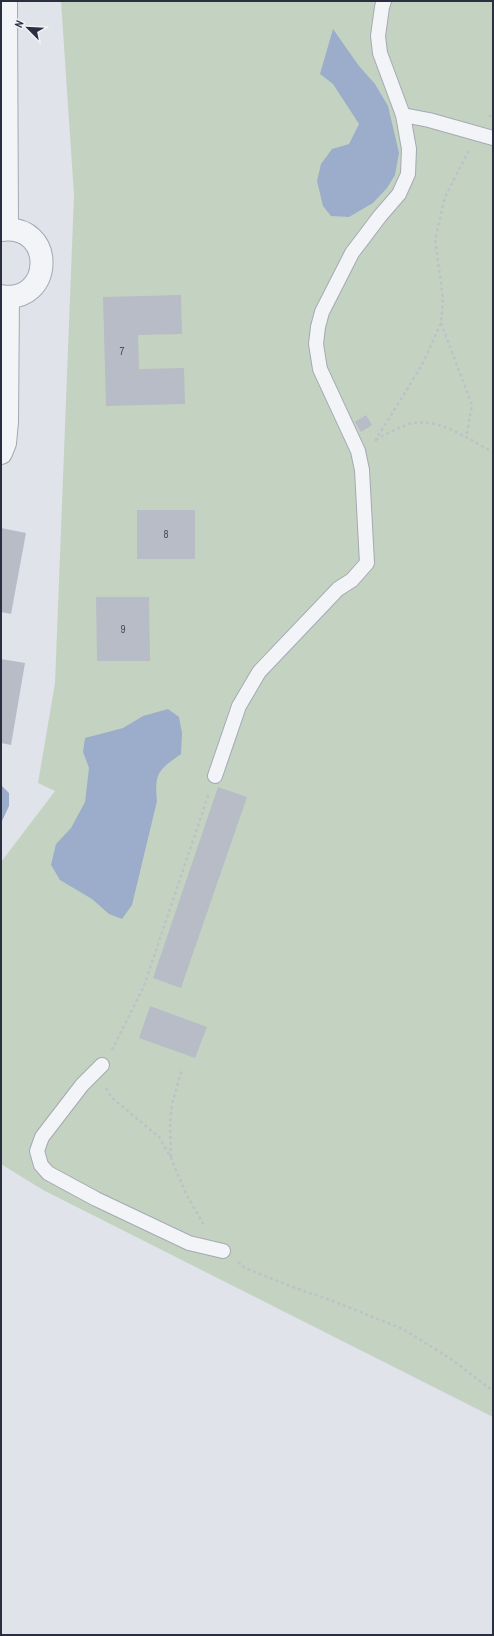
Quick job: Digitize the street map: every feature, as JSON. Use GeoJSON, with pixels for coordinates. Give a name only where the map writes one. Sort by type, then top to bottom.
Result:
{"type":"FeatureCollection","features":[{"type":"Feature","properties":{"kind":"street"},"geometry":{"type":"LineString","coordinates":[[1,453],[5,443],[7,422],[4,296],[19,295],[33,286],[39,276],[42,263],[42,256],[38,246],[30,237],[20,231],[4,229],[6,1]]}},
{"type":"Feature","properties":{"kind":"lane"},"geometry":{"type":"LineString","coordinates":[[215,776],[239,706],[259,672],[338,589],[352,580],[366,563],[362,470],[358,452],[320,369],[316,344],[322,312],[352,253],[399,194],[408,174],[409,149],[403,115],[380,53],[378,36],[384,1]]}},
{"type":"Feature","properties":{"kind":"lane"},"geometry":{"type":"LineString","coordinates":[[403,115],[429,120],[493,138]]}},
{"type":"Feature","properties":{"kind":"lane"},"geometry":{"type":"LineString","coordinates":[[102,1065],[82,1085],[42,1137],[37,1151],[41,1165],[48,1173],[96,1199],[189,1243],[224,1251]]}},
{"type":"Feature","properties":{"kind":"path"},"geometry":{"type":"LineString","coordinates":[[375,441],[422,365],[441,322],[443,298],[435,240],[445,197],[478,134],[493,112]]}},
{"type":"Feature","properties":{"kind":"path"},"geometry":{"type":"LineString","coordinates":[[441,322],[472,405],[466,438]]}},
{"type":"Feature","properties":{"kind":"path"},"geometry":{"type":"LineString","coordinates":[[358,452],[396,429],[411,424],[424,422],[437,425],[493,452]]}},
{"type":"Feature","properties":{"kind":"path"},"geometry":{"type":"LineString","coordinates":[[215,776],[144,986],[114,1047],[102,1065],[104,1085],[111,1097],[160,1136],[186,1194],[209,1234],[224,1251],[245,1268],[404,1329],[451,1359],[493,1391]]}},
{"type":"Feature","properties":{"kind":"path"},"geometry":{"type":"LineString","coordinates":[[171,1158],[170,1125],[172,1104],[182,1069]]}},
{"type":"Feature","properties":{"kind":"green space"},"geometry":{"type":"Polygon","coordinates":[[[61,1],[493,1],[493,1417],[43,1190],[1,1164],[1,862],[55,791],[38,783],[55,683],[74,195],[61,1]]]}},
{"type":"Feature","properties":{"kind":"water"},"geometry":{"type":"Polygon","coordinates":[[[333,29],[359,66],[375,84],[388,106],[399,153],[395,175],[387,188],[373,203],[349,217],[331,216],[323,206],[317,181],[321,164],[332,149],[349,144],[359,124],[333,84],[320,74],[333,29]]]}},
{"type":"Feature","properties":{"kind":"water"},"geometry":{"type":"Polygon","coordinates":[[[168,709],[179,717],[182,733],[181,754],[163,768],[157,778],[157,801],[132,905],[122,919],[109,914],[92,899],[60,880],[51,865],[56,844],[71,828],[85,802],[89,768],[83,752],[85,738],[123,728],[143,716],[168,709]]]}},
{"type":"Feature","properties":{"kind":"water"},"geometry":{"type":"Polygon","coordinates":[[[1,785],[9,793],[9,806],[1,823],[1,785]]]}},
{"type":"Feature","properties":{"kind":"building"},"geometry":{"type":"Polygon","coordinates":[[[181,295],[182,334],[138,335],[139,369],[184,368],[185,404],[106,406],[103,297],[181,295]]]}},
{"type":"Feature","properties":{"kind":"building"},"geometry":{"type":"Polygon","coordinates":[[[366,415],[372,425],[361,432],[355,422],[366,415]]]}},
{"type":"Feature","properties":{"kind":"building"},"geometry":{"type":"Polygon","coordinates":[[[137,510],[195,510],[195,559],[137,559],[137,510]]]}},
{"type":"Feature","properties":{"kind":"building"},"geometry":{"type":"Polygon","coordinates":[[[1,528],[26,533],[11,614],[1,612],[1,528]]]}},
{"type":"Feature","properties":{"kind":"building"},"geometry":{"type":"Polygon","coordinates":[[[96,597],[149,597],[150,661],[97,661],[96,597]]]}},
{"type":"Feature","properties":{"kind":"building"},"geometry":{"type":"Polygon","coordinates":[[[1,659],[25,663],[11,745],[1,743],[1,659]]]}},
{"type":"Feature","properties":{"kind":"building"},"geometry":{"type":"Polygon","coordinates":[[[218,787],[247,797],[181,988],[153,978],[218,787]]]}},
{"type":"Feature","properties":{"kind":"building"},"geometry":{"type":"Polygon","coordinates":[[[150,1006],[207,1027],[195,1058],[139,1038],[150,1006]]]}}]}
